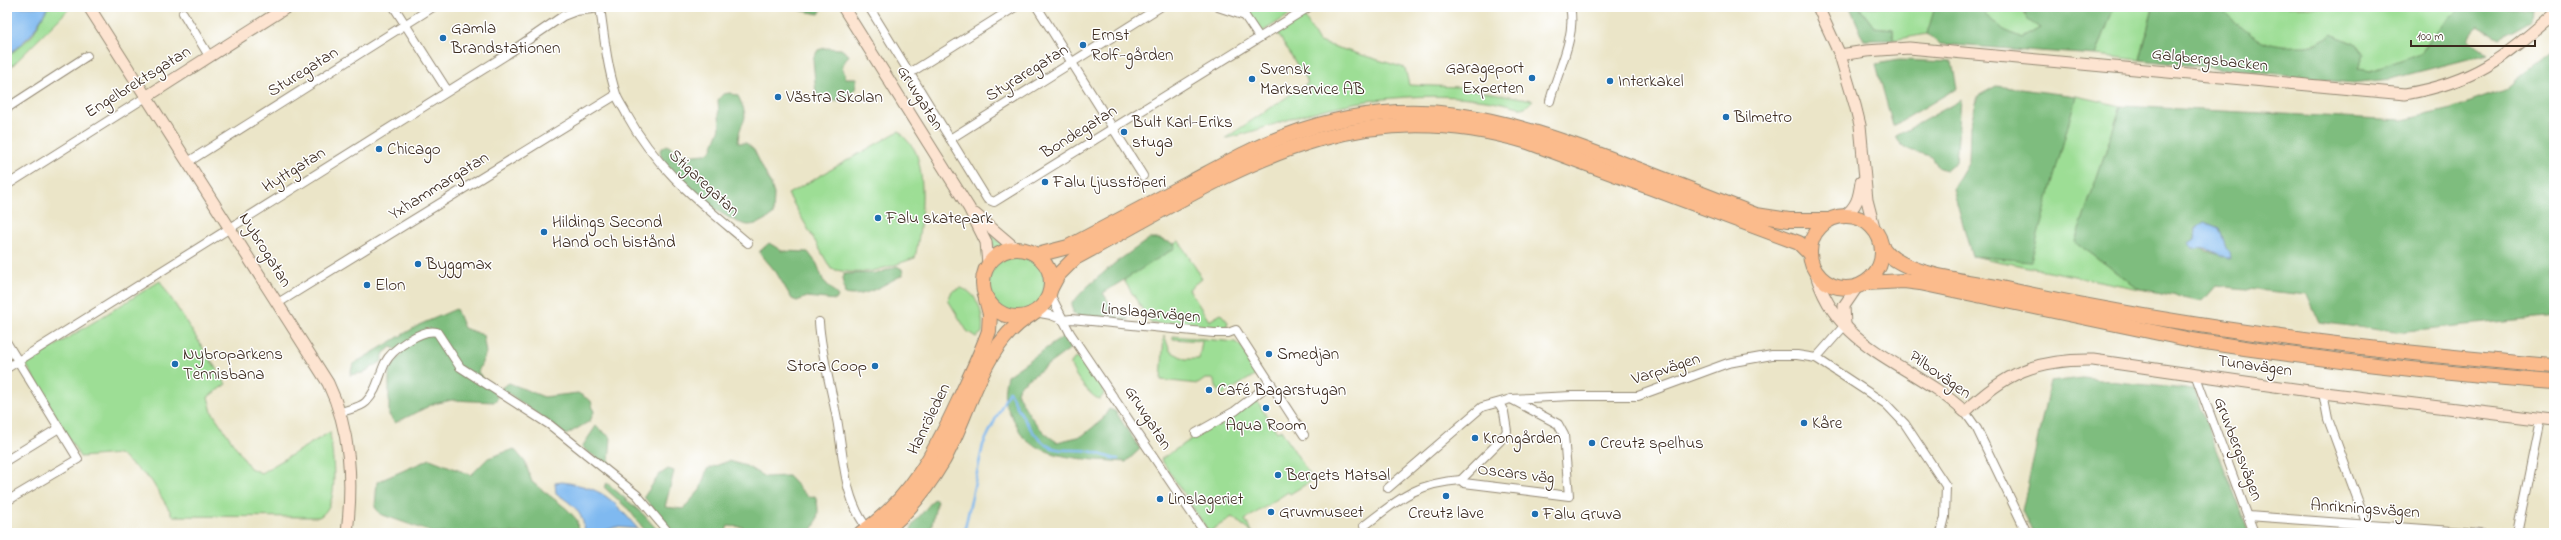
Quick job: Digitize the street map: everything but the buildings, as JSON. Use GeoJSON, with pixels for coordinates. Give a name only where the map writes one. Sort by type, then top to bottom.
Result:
{"type":"FeatureCollection","features":[{"type":"Feature","properties":{"kind":"highway"},"geometry":{"type":"LineString","coordinates":[[1810,254],[1799,244],[1528,142],[1474,129],[1410,124],[1340,132],[1294,146],[1266,157],[1075,258],[1058,275],[1046,302],[1033,313],[1017,318],[1006,316],[996,311],[986,299],[982,284],[988,264],[1002,252],[1016,249],[1037,255],[1068,248],[1243,154],[1289,134],[1336,120],[1410,112],[1460,114],[1508,123],[1568,142],[1756,215],[1789,220],[1828,220],[1844,216],[1860,218],[1874,227],[1883,248],[1895,262],[1923,271],[2026,293],[2196,325],[2389,351],[2554,366]]}},
{"type":"Feature","properties":{"kind":"highway"},"geometry":{"type":"LineString","coordinates":[[1828,220],[1815,232],[1810,254],[1815,270],[1822,279],[1833,286],[1904,281],[1920,283],[2184,338],[2236,347],[2388,367],[2554,382]]}},
{"type":"Feature","properties":{"kind":"highway"},"geometry":{"type":"LineString","coordinates":[[1861,285],[1878,270],[1883,248]]}},
{"type":"Feature","properties":{"kind":"highway"},"geometry":{"type":"LineString","coordinates":[[1037,255],[1049,270],[1050,291]]}},
{"type":"Feature","properties":{"kind":"highway","name":"Hanröleden"},"geometry":{"type":"LineString","coordinates":[[867,532],[907,492],[935,451],[989,331],[990,314],[986,299]]}},
{"type":"Feature","properties":{"kind":"highway","name":"Hanröleden"},"geometry":{"type":"LineString","coordinates":[[882,533],[919,496],[943,460],[999,344],[1014,327],[1033,313]]}},
{"type":"Feature","properties":{"kind":"street","name":"Nybrogatan"},"geometry":{"type":"LineString","coordinates":[[89,7],[316,363],[341,412],[348,446],[351,477],[347,533]]}},
{"type":"Feature","properties":{"kind":"street","name":"Engelbrektsgatan"},"geometry":{"type":"LineString","coordinates":[[7,185],[209,56],[274,10],[287,7]]}},
{"type":"Feature","properties":{"kind":"street"},"geometry":{"type":"LineString","coordinates":[[394,7],[447,90]]}},
{"type":"Feature","properties":{"kind":"street","name":"Sturegatan"},"geometry":{"type":"LineString","coordinates":[[188,162],[433,7]]}},
{"type":"Feature","properties":{"kind":"street","name":"Gruvgatan"},"geometry":{"type":"LineString","coordinates":[[843,7],[969,208],[986,242],[988,264]]}},
{"type":"Feature","properties":{"kind":"street"},"geometry":{"type":"LineString","coordinates":[[870,7],[950,139]]}},
{"type":"Feature","properties":{"kind":"street"},"geometry":{"type":"LineString","coordinates":[[910,73],[1015,7]]}},
{"type":"Feature","properties":{"kind":"street"},"geometry":{"type":"LineString","coordinates":[[1037,7],[1143,176]]}},
{"type":"Feature","properties":{"kind":"street","name":"Styraregatan"},"geometry":{"type":"LineString","coordinates":[[950,139],[1160,7]]}},
{"type":"Feature","properties":{"kind":"street"},"geometry":{"type":"LineString","coordinates":[[1218,7],[1245,16]]}},
{"type":"Feature","properties":{"kind":"street"},"geometry":{"type":"LineString","coordinates":[[1239,7],[1259,37]]}},
{"type":"Feature","properties":{"kind":"street","name":"Bondegatan"},"geometry":{"type":"LineString","coordinates":[[950,139],[987,199],[994,202],[1309,7]]}},
{"type":"Feature","properties":{"kind":"street"},"geometry":{"type":"LineString","coordinates":[[1550,101],[1571,32],[1572,16],[1570,7]]}},
{"type":"Feature","properties":{"kind":"street"},"geometry":{"type":"LineString","coordinates":[[1818,7],[1840,55],[1860,125],[1863,169],[1874,227]]}},
{"type":"Feature","properties":{"kind":"street","name":"Hyttgatan"},"geometry":{"type":"LineString","coordinates":[[7,368],[447,90],[506,55],[563,16],[576,11],[600,8]]}},
{"type":"Feature","properties":{"kind":"street","name":"Stigaregatan"},"geometry":{"type":"LineString","coordinates":[[600,8],[605,48],[616,95],[640,136],[663,168],[748,243]]}},
{"type":"Feature","properties":{"kind":"street"},"geometry":{"type":"LineString","coordinates":[[183,13],[209,56]]}},
{"type":"Feature","properties":{"kind":"street","name":"Galgbergsbacken"},"geometry":{"type":"LineString","coordinates":[[1840,55],[1866,50],[1909,48],[2405,94],[2446,85],[2480,71],[2499,59],[2554,14]]}},
{"type":"Feature","properties":{"kind":"street"},"geometry":{"type":"LineString","coordinates":[[7,108],[87,56]]}},
{"type":"Feature","properties":{"kind":"street","name":"Yxhammargatan"},"geometry":{"type":"LineString","coordinates":[[278,303],[616,95]]}},
{"type":"Feature","properties":{"kind":"street"},"geometry":{"type":"LineString","coordinates":[[1844,216],[1853,210],[1858,203],[1863,169]]}},
{"type":"Feature","properties":{"kind":"street","name":"Gruvgatan"},"geometry":{"type":"LineString","coordinates":[[969,208],[1016,249]]}},
{"type":"Feature","properties":{"kind":"street","name":"Pilbovägen"},"geometry":{"type":"LineString","coordinates":[[1815,270],[1820,291],[1832,312],[1845,325],[1870,348],[1952,400],[1965,412],[1977,429],[2028,533]]}},
{"type":"Feature","properties":{"kind":"street"},"geometry":{"type":"LineString","coordinates":[[1861,285],[1844,306],[1845,325],[1816,358],[1886,404],[1905,424],[1946,486],[1945,517],[1941,533]]}},
{"type":"Feature","properties":{"kind":"street","name":"Gruvgatan"},"geometry":{"type":"LineString","coordinates":[[1050,291],[1063,320],[1205,533]]}},
{"type":"Feature","properties":{"kind":"street"},"geometry":{"type":"LineString","coordinates":[[1033,313],[1051,314],[1063,320]]}},
{"type":"Feature","properties":{"kind":"street","name":"Linslagarvägen"},"geometry":{"type":"LineString","coordinates":[[1063,320],[1071,319],[1217,334],[1232,333],[1236,330],[1271,383]]}},
{"type":"Feature","properties":{"kind":"street"},"geometry":{"type":"LineString","coordinates":[[819,322],[821,351],[835,409],[848,485],[856,512],[867,532]]}},
{"type":"Feature","properties":{"kind":"street"},"geometry":{"type":"LineString","coordinates":[[341,412],[367,401],[374,391],[387,359],[403,345],[425,331],[437,332],[460,367],[565,436],[637,495],[669,533]]}},
{"type":"Feature","properties":{"kind":"street"},"geometry":{"type":"LineString","coordinates":[[7,343],[78,459],[7,501]]}},
{"type":"Feature","properties":{"kind":"street","name":"Varpvägen"},"geometry":{"type":"LineString","coordinates":[[1388,488],[1482,407],[1511,399],[1572,396],[1638,396],[1735,362],[1772,354],[1816,358]]}},
{"type":"Feature","properties":{"kind":"street","name":"Tunavägen"},"geometry":{"type":"LineString","coordinates":[[1965,412],[1987,392],[2016,373],[2039,364],[2063,360],[2092,360],[2323,393],[2554,421]]}},
{"type":"Feature","properties":{"kind":"street","name":"Gruvbergsvägen"},"geometry":{"type":"LineString","coordinates":[[2195,374],[2254,533]]}},
{"type":"Feature","properties":{"kind":"street"},"geometry":{"type":"LineString","coordinates":[[1196,434],[1235,411],[1271,383],[1304,435]]}},
{"type":"Feature","properties":{"kind":"street"},"geometry":{"type":"LineString","coordinates":[[2323,393],[2328,419],[2370,533]]}},
{"type":"Feature","properties":{"kind":"street","name":"Oscars väg"},"geometry":{"type":"LineString","coordinates":[[1461,480],[1464,483],[1569,496],[1564,435],[1558,424],[1511,399]]}},
{"type":"Feature","properties":{"kind":"street"},"geometry":{"type":"LineString","coordinates":[[1364,526],[1404,495],[1430,484],[1461,480],[1500,441],[1507,431],[1504,412],[1499,403]]}},
{"type":"Feature","properties":{"kind":"street"},"geometry":{"type":"LineString","coordinates":[[2517,533],[2540,420]]}},
{"type":"Feature","properties":{"kind":"street"},"geometry":{"type":"LineString","coordinates":[[7,460],[59,428]]}},
{"type":"Feature","properties":{"kind":"street","name":"Anrikningsvägen"},"geometry":{"type":"LineString","coordinates":[[2248,516],[2480,533]]}},
{"type":"Feature","properties":{"kind":"green space"},"geometry":{"type":"Polygon","coordinates":[[[48,7],[71,7],[7,71],[7,57],[32,36],[48,7]]]}},
{"type":"Feature","properties":{"kind":"green space"},"geometry":{"type":"Polygon","coordinates":[[[797,7],[819,7],[821,11],[819,14],[799,10],[797,7]]]}},
{"type":"Feature","properties":{"kind":"green space"},"geometry":{"type":"Polygon","coordinates":[[[1243,7],[1302,7],[1260,33],[1243,7]]]}},
{"type":"Feature","properties":{"kind":"green space"},"geometry":{"type":"Polygon","coordinates":[[[1850,7],[1859,7],[1874,27],[1893,29],[1893,40],[1864,40],[1850,7]]]}},
{"type":"Feature","properties":{"kind":"green space"},"geometry":{"type":"Polygon","coordinates":[[[1859,7],[1935,8],[1927,34],[1893,40],[1893,29],[1874,27],[1859,7]]]}},
{"type":"Feature","properties":{"kind":"green space"},"geometry":{"type":"Polygon","coordinates":[[[1935,7],[1994,7],[1984,14],[2004,30],[2022,38],[2040,28],[2029,21],[2022,7],[2114,7],[2096,55],[1940,44],[1927,34],[1935,7]]]}},
{"type":"Feature","properties":{"kind":"green space"},"geometry":{"type":"Polygon","coordinates":[[[1994,7],[2022,7],[2024,14],[2040,28],[2022,38],[2004,30],[1984,14],[1994,7]]]}},
{"type":"Feature","properties":{"kind":"green space"},"geometry":{"type":"Polygon","coordinates":[[[2114,7],[2153,7],[2140,60],[2096,55],[2114,7]]]}},
{"type":"Feature","properties":{"kind":"green space"},"geometry":{"type":"Polygon","coordinates":[[[2153,7],[2225,7],[2224,12],[2249,33],[2274,45],[2312,45],[2319,43],[2331,34],[2355,44],[2364,55],[2358,69],[2371,71],[2420,53],[2433,35],[2461,7],[2532,7],[2531,20],[2499,38],[2477,26],[2468,39],[2488,54],[2390,79],[2352,83],[2140,60],[2153,7]]]}},
{"type":"Feature","properties":{"kind":"green space"},"geometry":{"type":"Polygon","coordinates":[[[2225,7],[2461,7],[2433,35],[2420,53],[2371,71],[2358,69],[2364,55],[2355,44],[2331,34],[2322,41],[2311,46],[2283,47],[2273,45],[2248,33],[2223,12],[2225,7]]]}},
{"type":"Feature","properties":{"kind":"green space"},"geometry":{"type":"Polygon","coordinates":[[[1298,16],[1304,16],[1319,42],[1405,68],[1409,85],[1459,87],[1533,100],[1527,106],[1522,108],[1472,98],[1418,96],[1391,98],[1338,106],[1224,139],[1308,83],[1278,34],[1298,16]]]}},
{"type":"Feature","properties":{"kind":"green space"},"geometry":{"type":"Polygon","coordinates":[[[825,48],[841,49],[849,55],[842,66],[846,78],[857,78],[855,90],[841,100],[827,100],[816,94],[813,59],[818,50],[825,48]]]}},
{"type":"Feature","properties":{"kind":"green space"},"geometry":{"type":"Polygon","coordinates":[[[2554,50],[2554,316],[2396,332],[2319,322],[2307,295],[2216,286],[2203,301],[2140,289],[2075,242],[2121,106],[2403,120],[2451,109],[2504,90],[2554,50]],[[2204,222],[2196,228],[2195,239],[2189,243],[2206,251],[2220,253],[2224,256],[2226,248],[2219,228],[2204,222]]]}},
{"type":"Feature","properties":{"kind":"green space"},"geometry":{"type":"Polygon","coordinates":[[[1899,60],[1952,62],[1957,88],[1893,126],[1876,64],[1899,60]]]}},
{"type":"Feature","properties":{"kind":"green space"},"geometry":{"type":"Polygon","coordinates":[[[1996,86],[2076,96],[2031,261],[1972,256],[1953,189],[1969,162],[1970,126],[1978,96],[1996,86]]]}},
{"type":"Feature","properties":{"kind":"green space"},"geometry":{"type":"Polygon","coordinates":[[[730,93],[738,96],[745,117],[739,134],[738,143],[746,143],[754,150],[774,194],[773,215],[761,222],[751,225],[738,222],[710,206],[695,195],[670,170],[663,159],[660,150],[667,145],[684,156],[705,154],[711,151],[720,128],[718,100],[723,94],[730,93]]]}},
{"type":"Feature","properties":{"kind":"green space"},"geometry":{"type":"Polygon","coordinates":[[[2076,96],[2121,106],[2075,242],[2140,289],[1972,256],[2031,260],[2076,96]]]}},
{"type":"Feature","properties":{"kind":"green space"},"geometry":{"type":"Polygon","coordinates":[[[1961,100],[1956,162],[1947,170],[1939,168],[1932,157],[1906,148],[1899,141],[1896,136],[1961,100]]]}},
{"type":"Feature","properties":{"kind":"green space"},"geometry":{"type":"Polygon","coordinates":[[[899,131],[915,150],[921,178],[921,220],[915,258],[874,271],[855,272],[831,269],[788,194],[899,131]]]}},
{"type":"Feature","properties":{"kind":"green space"},"geometry":{"type":"Polygon","coordinates":[[[987,233],[1004,245],[995,249],[987,233]]]}},
{"type":"Feature","properties":{"kind":"green space"},"geometry":{"type":"Polygon","coordinates":[[[1149,239],[1160,239],[1174,244],[1175,248],[1103,293],[1119,318],[1127,317],[1128,321],[1077,316],[1073,313],[1072,303],[1087,287],[1115,263],[1149,239]]]}},
{"type":"Feature","properties":{"kind":"green space"},"geometry":{"type":"Polygon","coordinates":[[[1179,241],[1202,278],[1189,289],[1209,321],[1221,314],[1228,322],[1226,328],[1212,329],[1151,323],[1125,282],[1124,278],[1175,248],[1174,244],[1179,241]]]}},
{"type":"Feature","properties":{"kind":"green space"},"geometry":{"type":"Polygon","coordinates":[[[769,243],[782,251],[808,252],[817,264],[823,280],[838,296],[836,300],[807,297],[797,301],[792,299],[776,272],[759,252],[769,243]]]}},
{"type":"Feature","properties":{"kind":"green space"},"geometry":{"type":"Polygon","coordinates":[[[1012,256],[1022,256],[1037,264],[1043,273],[1045,284],[1043,295],[1037,304],[1022,312],[1012,312],[1001,307],[994,300],[989,289],[989,279],[994,268],[1001,261],[1012,256]]]}},
{"type":"Feature","properties":{"kind":"green space"},"geometry":{"type":"Polygon","coordinates":[[[897,266],[902,269],[903,275],[867,292],[852,295],[845,294],[842,278],[844,274],[879,273],[897,266]]]}},
{"type":"Feature","properties":{"kind":"green space"},"geometry":{"type":"Polygon","coordinates":[[[160,281],[226,384],[208,397],[212,412],[250,468],[261,473],[330,432],[334,478],[333,491],[331,502],[326,511],[319,517],[173,516],[151,480],[119,454],[80,457],[26,364],[160,281]]]}},
{"type":"Feature","properties":{"kind":"green space"},"geometry":{"type":"Polygon","coordinates":[[[960,288],[972,294],[981,312],[982,333],[976,337],[967,331],[948,300],[952,291],[960,288]]]}},
{"type":"Feature","properties":{"kind":"green space"},"geometry":{"type":"Polygon","coordinates":[[[456,309],[464,328],[483,335],[486,353],[478,372],[498,398],[494,402],[452,400],[433,404],[395,423],[389,415],[389,371],[402,353],[391,347],[384,353],[381,362],[363,373],[350,375],[353,364],[419,325],[456,309]]]}},
{"type":"Feature","properties":{"kind":"green space"},"geometry":{"type":"Polygon","coordinates":[[[1164,335],[1170,351],[1185,359],[1199,359],[1202,341],[1173,339],[1173,336],[1235,342],[1241,346],[1258,373],[1221,396],[1213,379],[1205,379],[1198,384],[1161,380],[1164,335]]]}},
{"type":"Feature","properties":{"kind":"green space"},"geometry":{"type":"Polygon","coordinates":[[[1064,336],[1071,348],[1019,386],[1017,393],[1038,426],[1057,442],[1082,436],[1102,420],[1109,409],[1115,411],[1140,449],[1126,462],[1074,458],[1049,452],[1037,447],[1026,440],[1008,410],[1004,395],[1007,376],[1064,336]]]}},
{"type":"Feature","properties":{"kind":"green space"},"geometry":{"type":"Polygon","coordinates":[[[1075,358],[1084,360],[1093,378],[1102,387],[1104,394],[1100,399],[1096,398],[1087,390],[1074,372],[1071,363],[1075,358]]]}},
{"type":"Feature","properties":{"kind":"green space"},"geometry":{"type":"Polygon","coordinates":[[[2082,378],[2194,390],[2249,533],[2033,533],[2022,511],[2050,382],[2082,378]]]}},
{"type":"Feature","properties":{"kind":"green space"},"geometry":{"type":"Polygon","coordinates":[[[509,383],[544,397],[578,393],[591,401],[594,412],[590,421],[566,435],[501,388],[509,383]]]}},
{"type":"Feature","properties":{"kind":"green space"},"geometry":{"type":"Polygon","coordinates":[[[1255,398],[1277,432],[1281,430],[1313,480],[1290,494],[1288,492],[1245,520],[1253,533],[1232,517],[1209,532],[1161,459],[1255,398]]]}},
{"type":"Feature","properties":{"kind":"green space"},"geometry":{"type":"Polygon","coordinates":[[[596,426],[611,438],[609,461],[616,473],[582,447],[596,426]]]}},
{"type":"Feature","properties":{"kind":"green space"},"geometry":{"type":"Polygon","coordinates":[[[514,449],[525,462],[532,482],[567,509],[577,520],[578,533],[434,533],[380,514],[375,507],[377,482],[430,459],[471,475],[488,458],[514,449]]]}},
{"type":"Feature","properties":{"kind":"green space"},"geometry":{"type":"Polygon","coordinates":[[[729,461],[746,466],[765,477],[788,476],[808,497],[815,496],[818,506],[818,515],[810,533],[748,533],[743,527],[728,526],[725,533],[673,533],[644,497],[659,475],[668,469],[674,471],[665,507],[683,509],[700,490],[707,469],[729,461]]]}},
{"type":"Feature","properties":{"kind":"green space"},"geometry":{"type":"Polygon","coordinates":[[[607,483],[643,514],[660,533],[647,533],[629,510],[604,487],[607,483]]]}},
{"type":"Feature","properties":{"kind":"green space"},"geometry":{"type":"Polygon","coordinates":[[[934,499],[937,501],[930,533],[910,533],[913,524],[934,499]]]}},
{"type":"Feature","properties":{"kind":"water"},"geometry":{"type":"Polygon","coordinates":[[[13,7],[48,7],[31,35],[7,56],[7,11],[13,7]]]}},
{"type":"Feature","properties":{"kind":"water"},"geometry":{"type":"Polygon","coordinates":[[[2204,222],[2219,228],[2226,248],[2230,252],[2231,260],[2218,253],[2208,250],[2198,248],[2193,249],[2189,243],[2195,239],[2196,228],[2204,222]]]}},
{"type":"Feature","properties":{"kind":"water"},"geometry":{"type":"Polygon","coordinates":[[[562,482],[588,488],[606,496],[638,529],[616,527],[597,533],[585,533],[582,519],[576,509],[556,493],[555,483],[562,482]]]}},
{"type":"Feature","properties":{"kind":"waterway"},"geometry":{"type":"LineString","coordinates":[[964,533],[983,445],[1009,391],[1028,425],[1041,441],[1049,446],[1061,450],[1080,450],[1092,452],[1118,459]]}},
{"type":"Feature","properties":{"kind":"place","name":"Gamla Brandstationen"},"geometry":{"type":"Point","coordinates":[443,38]}},
{"type":"Feature","properties":{"kind":"place","name":"Ernst Rolf-gården"},"geometry":{"type":"Point","coordinates":[1083,45]}},
{"type":"Feature","properties":{"kind":"place","name":"Garageport Experten"},"geometry":{"type":"Point","coordinates":[1532,78]}},
{"type":"Feature","properties":{"kind":"place","name":"Svensk Markservice AB"},"geometry":{"type":"Point","coordinates":[1252,79]}},
{"type":"Feature","properties":{"kind":"place","name":"Interkakel"},"geometry":{"type":"Point","coordinates":[1610,81]}},
{"type":"Feature","properties":{"kind":"place","name":"Västra Skolan"},"geometry":{"type":"Point","coordinates":[778,97]}},
{"type":"Feature","properties":{"kind":"place","name":"Bilmetro"},"geometry":{"type":"Point","coordinates":[1726,117]}},
{"type":"Feature","properties":{"kind":"place","name":"Bult Karl-Eriks stuga"},"geometry":{"type":"Point","coordinates":[1124,132]}},
{"type":"Feature","properties":{"kind":"place","name":"Chicago"},"geometry":{"type":"Point","coordinates":[379,149]}},
{"type":"Feature","properties":{"kind":"place","name":"Falu Ljusstöperi"},"geometry":{"type":"Point","coordinates":[1045,182]}},
{"type":"Feature","properties":{"kind":"place","name":"Falu skatepark"},"geometry":{"type":"Point","coordinates":[878,218]}},
{"type":"Feature","properties":{"kind":"place","name":"Hildings Second Hand och bistånd"},"geometry":{"type":"Point","coordinates":[544,232]}},
{"type":"Feature","properties":{"kind":"place","name":"Byggmax"},"geometry":{"type":"Point","coordinates":[418,264]}},
{"type":"Feature","properties":{"kind":"place","name":"Elon"},"geometry":{"type":"Point","coordinates":[367,285]}},
{"type":"Feature","properties":{"kind":"place","name":"Smedjan"},"geometry":{"type":"Point","coordinates":[1269,354]}},
{"type":"Feature","properties":{"kind":"place","name":"Nybroparkens Tennisbana"},"geometry":{"type":"Point","coordinates":[175,364]}},
{"type":"Feature","properties":{"kind":"place","name":"Stora Coop"},"geometry":{"type":"Point","coordinates":[875,366]}},
{"type":"Feature","properties":{"kind":"place","name":"Café Bagarstugan"},"geometry":{"type":"Point","coordinates":[1209,390]}},
{"type":"Feature","properties":{"kind":"place","name":"Aqua Room"},"geometry":{"type":"Point","coordinates":[1266,408]}},
{"type":"Feature","properties":{"kind":"place","name":"Kåre"},"geometry":{"type":"Point","coordinates":[1804,423]}},
{"type":"Feature","properties":{"kind":"place","name":"Krongården"},"geometry":{"type":"Point","coordinates":[1475,438]}},
{"type":"Feature","properties":{"kind":"place","name":"Creutz spelhus"},"geometry":{"type":"Point","coordinates":[1592,443]}},
{"type":"Feature","properties":{"kind":"place","name":"Bergets Matsal"},"geometry":{"type":"Point","coordinates":[1278,475]}},
{"type":"Feature","properties":{"kind":"place","name":"Creutz lave"},"geometry":{"type":"Point","coordinates":[1446,496]}},
{"type":"Feature","properties":{"kind":"place","name":"Linslageriet"},"geometry":{"type":"Point","coordinates":[1160,499]}},
{"type":"Feature","properties":{"kind":"place","name":"Gruvmuseet"},"geometry":{"type":"Point","coordinates":[1271,512]}},
{"type":"Feature","properties":{"kind":"place","name":"Falu Gruva"},"geometry":{"type":"Point","coordinates":[1535,514]}}]}
